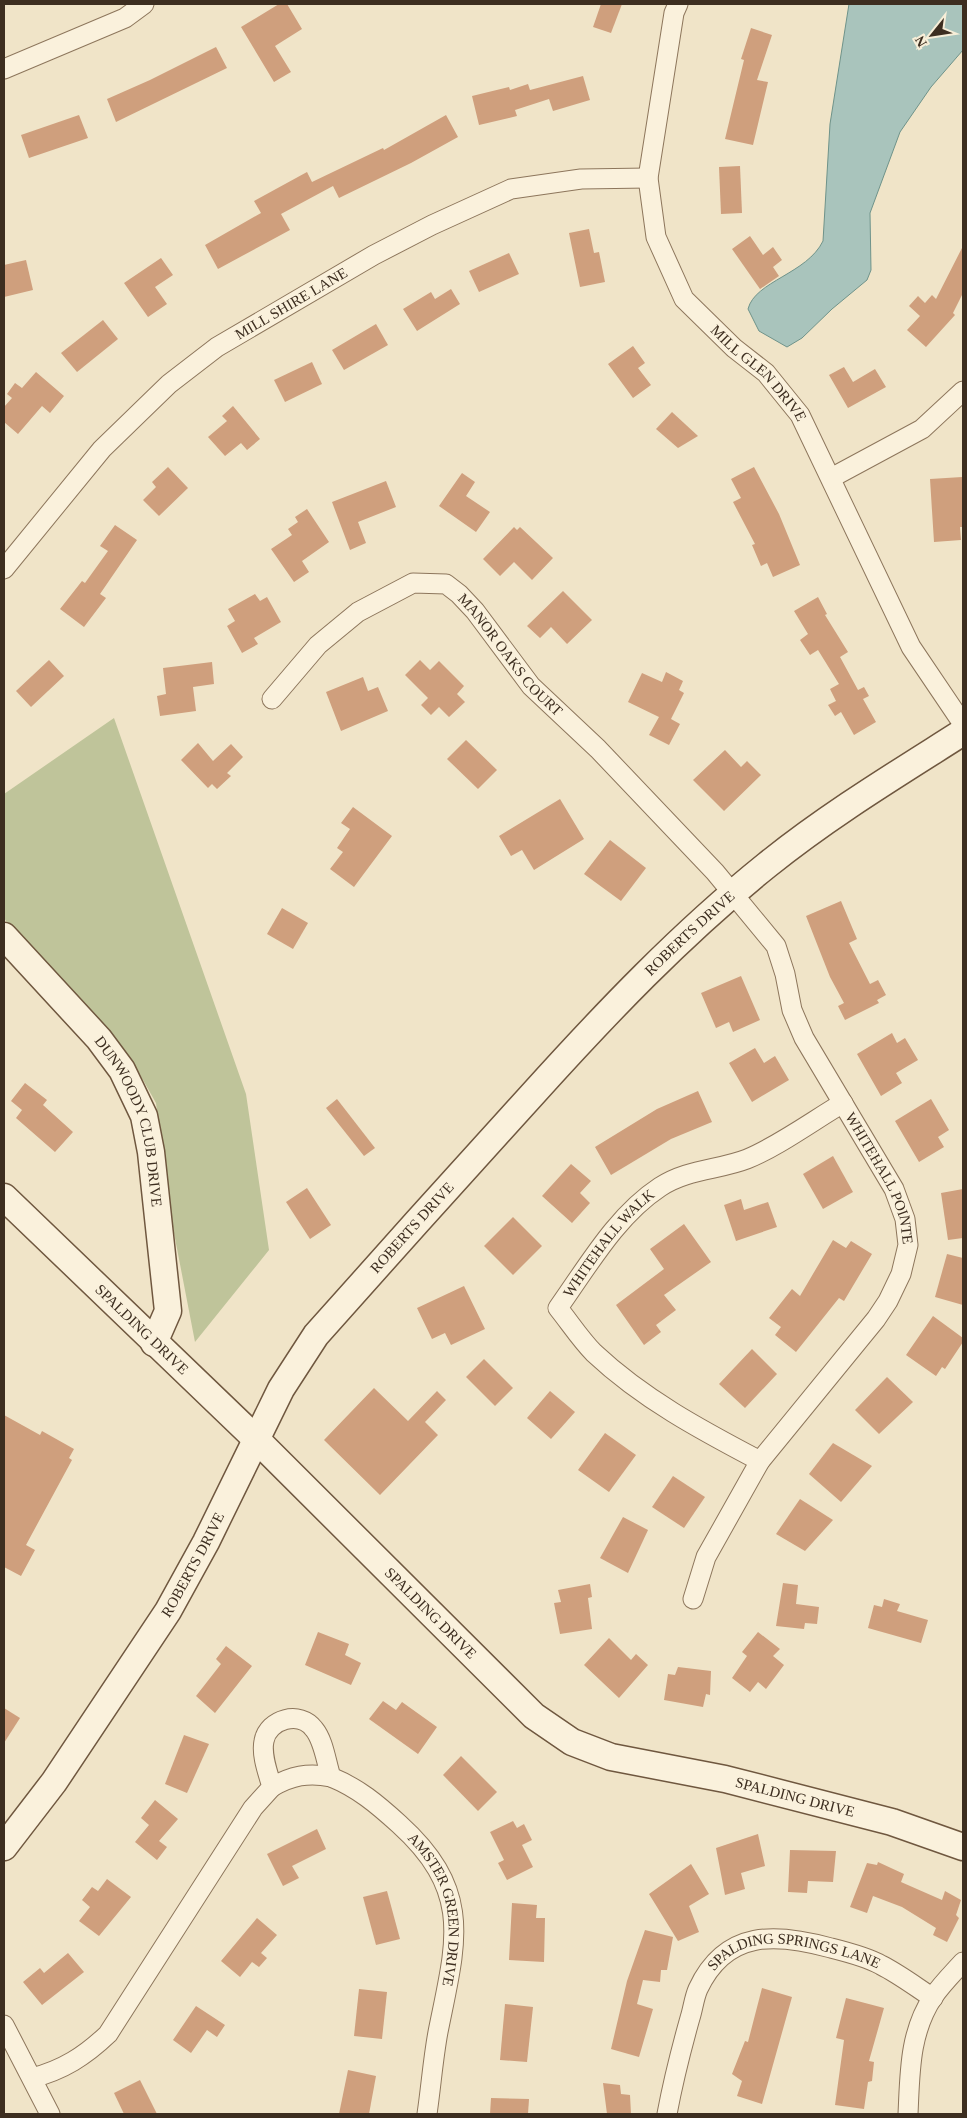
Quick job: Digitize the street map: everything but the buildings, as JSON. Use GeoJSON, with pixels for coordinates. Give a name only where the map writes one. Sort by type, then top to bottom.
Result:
{"type":"FeatureCollection","features":[{"type":"Feature","properties":{"kind":"street"},"geometry":{"type":"LineString","coordinates":[[4,70],[125,18],[144,4]]}},
{"type":"Feature","properties":{"kind":"street","name":"MILL GLEN DRIVE"},"geometry":{"type":"LineString","coordinates":[[678,4],[674,14],[648,178],[656,237],[684,299],[734,348],[766,373],[800,415],[910,647],[963,724]]}},
{"type":"Feature","properties":{"kind":"street","name":"MILL SHIRE LANE"},"geometry":{"type":"LineString","coordinates":[[4,569],[12,548],[102,449],[169,384],[217,347],[374,255],[432,225],[510,189],[582,179],[648,178]]}},
{"type":"Feature","properties":{"kind":"street"},"geometry":{"type":"LineString","coordinates":[[831,478],[922,429],[963,391]]}},
{"type":"Feature","properties":{"kind":"street","name":"MANOR OAKS COURT"},"geometry":{"type":"LineString","coordinates":[[272,699],[318,644],[358,612],[413,583],[446,584],[475,611],[531,686],[598,749],[730,888]]}},
{"type":"Feature","properties":{"kind":"street","name":"ROBERTS DRIVE"},"geometry":{"type":"LineString","coordinates":[[8,1836],[54,1782],[168,1611],[206,1542],[281,1388],[316,1335],[584,1038],[730,888],[767,865],[840,811],[963,732]]}},
{"type":"Feature","properties":{"kind":"street","name":"WHITEHALL POINTE"},"geometry":{"type":"LineString","coordinates":[[693,1599],[706,1558],[760,1461],[876,1320],[901,1274],[908,1245],[905,1219],[894,1189],[804,1038],[792,1010],[785,974],[776,946],[730,888]]}},
{"type":"Feature","properties":{"kind":"street","name":"DUNWOODY CLUB DRIVE"},"geometry":{"type":"LineString","coordinates":[[4,936],[98,1039],[126,1077],[144,1116],[151,1152],[168,1311],[154,1343]]}},
{"type":"Feature","properties":{"kind":"street","name":"WHITEHALL WALK"},"geometry":{"type":"LineString","coordinates":[[760,1461],[707,1433],[639,1392],[593,1351],[558,1308],[612,1233],[636,1205],[662,1186],[695,1171],[747,1159],[842,1103]]}},
{"type":"Feature","properties":{"kind":"street","name":"SPALDING DRIVE"},"geometry":{"type":"LineString","coordinates":[[4,1198],[255,1438],[534,1716],[572,1742],[611,1757],[724,1779],[892,1822],[963,1846]]}},
{"type":"Feature","properties":{"kind":"street"},"geometry":{"type":"LineString","coordinates":[[272,1787],[263,1750],[264,1740],[270,1727],[285,1718],[300,1719],[314,1728],[331,1776]]}},
{"type":"Feature","properties":{"kind":"street","name":"AMSTER GREEN DRIVE"},"geometry":{"type":"LineString","coordinates":[[32,2078],[53,2072],[74,2062],[92,2050],[108,2034],[253,1808],[272,1787],[301,1774],[318,1774],[331,1776],[349,1784],[372,1800],[421,1844],[441,1873],[452,1908],[455,1932],[454,1955],[435,2048],[427,2114]]}},
{"type":"Feature","properties":{"kind":"street","name":"SPALDING SPRINGS LANE"},"geometry":{"type":"LineString","coordinates":[[667,2114],[671,2089],[698,1989],[716,1962],[728,1951],[748,1941],[770,1937],[798,1939],[840,1950],[880,1964],[933,1998]]}},
{"type":"Feature","properties":{"kind":"street"},"geometry":{"type":"LineString","coordinates":[[908,2114],[909,2073],[914,2042],[933,1998],[963,1962]]}},
{"type":"Feature","properties":{"kind":"street"},"geometry":{"type":"LineString","coordinates":[[4,2025],[50,2114]]}},
{"type":"Feature","properties":{"kind":"green space"},"geometry":{"type":"Polygon","coordinates":[[[114,718],[246,1094],[269,1250],[195,1342],[168,1202],[156,1103],[114,1037],[16,936],[4,918],[4,794],[114,718]]]}},
{"type":"Feature","properties":{"kind":"water"},"geometry":{"type":"Polygon","coordinates":[[[849,4],[963,4],[963,50],[931,87],[900,132],[870,213],[871,270],[867,280],[832,309],[802,338],[787,347],[759,331],[748,309],[760,291],[806,262],[823,241],[830,124],[849,4]]]}}]}
